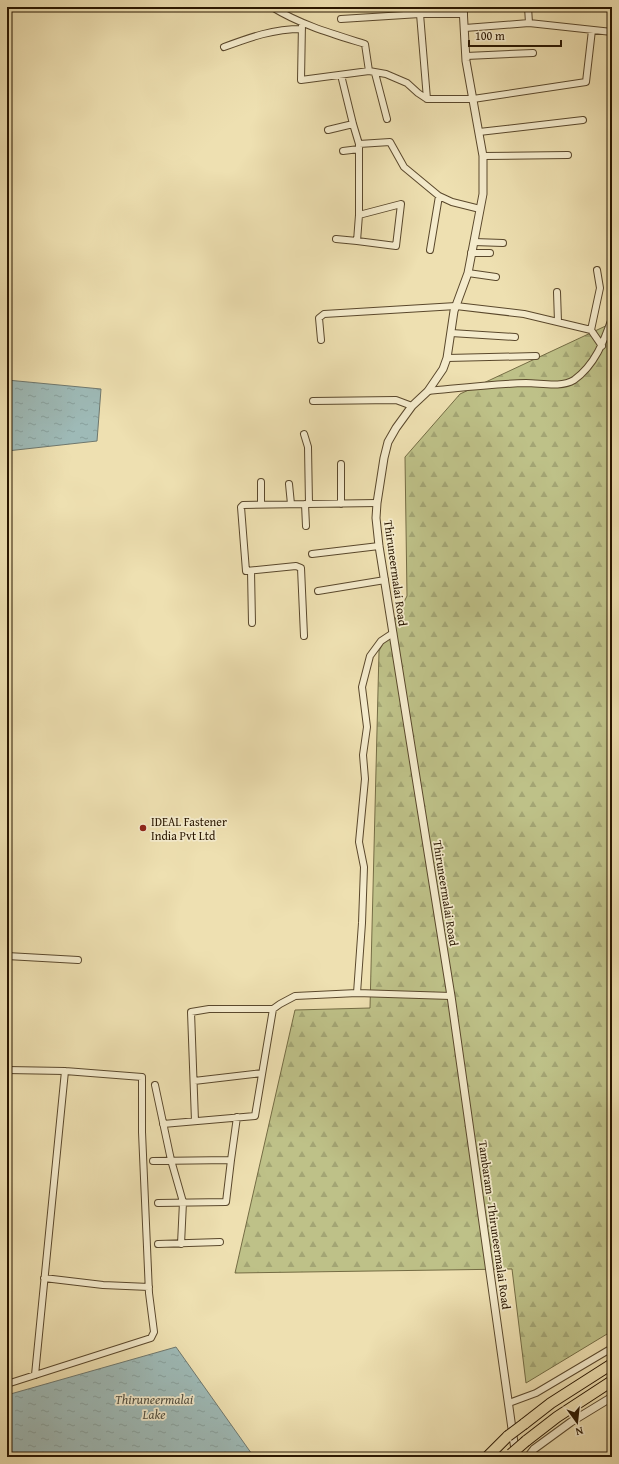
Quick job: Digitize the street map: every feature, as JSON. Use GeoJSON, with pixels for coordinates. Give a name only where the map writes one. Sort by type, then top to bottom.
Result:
{"type":"FeatureCollection","features":[{"type":"Feature","properties":{"kind":"highway"},"geometry":{"type":"LineString","coordinates":[[487,1457],[508,1436],[551,1403],[612,1364]]}},
{"type":"Feature","properties":{"kind":"highway"},"geometry":{"type":"LineString","coordinates":[[511,1456],[526,1441],[557,1417],[612,1381]]}},
{"type":"Feature","properties":{"kind":"street"},"geometry":{"type":"LineString","coordinates":[[272,7],[302,26],[365,44],[369,71]]}},
{"type":"Feature","properties":{"kind":"street"},"geometry":{"type":"LineString","coordinates":[[528,7],[529,23]]}},
{"type":"Feature","properties":{"kind":"street"},"geometry":{"type":"LineString","coordinates":[[341,19],[463,10]]}},
{"type":"Feature","properties":{"kind":"street","name":"Thiruneermalai Road"},"geometry":{"type":"LineString","coordinates":[[451,996],[379,546],[376,518],[384,458],[388,442],[412,406],[428,391],[443,369],[447,358],[456,306],[468,273],[483,194],[483,156],[466,56],[463,10]]}},
{"type":"Feature","properties":{"kind":"street"},"geometry":{"type":"LineString","coordinates":[[420,14],[427,99]]}},
{"type":"Feature","properties":{"kind":"street"},"geometry":{"type":"LineString","coordinates":[[464,28],[529,23],[612,32]]}},
{"type":"Feature","properties":{"kind":"street"},"geometry":{"type":"LineString","coordinates":[[224,47],[268,32],[302,26]]}},
{"type":"Feature","properties":{"kind":"street"},"geometry":{"type":"LineString","coordinates":[[302,26],[301,80],[369,71],[386,74],[406,83],[427,99],[473,99],[586,82],[592,30]]}},
{"type":"Feature","properties":{"kind":"street"},"geometry":{"type":"LineString","coordinates":[[466,56],[533,53]]}},
{"type":"Feature","properties":{"kind":"street"},"geometry":{"type":"LineString","coordinates":[[375,73],[387,119]]}},
{"type":"Feature","properties":{"kind":"street"},"geometry":{"type":"LineString","coordinates":[[341,75],[352,124],[359,147],[359,215],[357,241]]}},
{"type":"Feature","properties":{"kind":"street"},"geometry":{"type":"LineString","coordinates":[[479,132],[583,120]]}},
{"type":"Feature","properties":{"kind":"street"},"geometry":{"type":"LineString","coordinates":[[328,130],[352,124]]}},
{"type":"Feature","properties":{"kind":"street"},"geometry":{"type":"LineString","coordinates":[[343,151],[390,142],[404,167],[439,196],[452,202],[480,209]]}},
{"type":"Feature","properties":{"kind":"street"},"geometry":{"type":"LineString","coordinates":[[483,156],[568,155]]}},
{"type":"Feature","properties":{"kind":"street"},"geometry":{"type":"LineString","coordinates":[[430,250],[439,196]]}},
{"type":"Feature","properties":{"kind":"street"},"geometry":{"type":"LineString","coordinates":[[336,239],[396,246],[401,204],[359,215]]}},
{"type":"Feature","properties":{"kind":"street"},"geometry":{"type":"LineString","coordinates":[[474,242],[503,243]]}},
{"type":"Feature","properties":{"kind":"street"},"geometry":{"type":"LineString","coordinates":[[471,253],[490,253]]}},
{"type":"Feature","properties":{"kind":"street"},"geometry":{"type":"LineString","coordinates":[[591,330],[600,288],[597,270]]}},
{"type":"Feature","properties":{"kind":"street"},"geometry":{"type":"LineString","coordinates":[[468,273],[496,277]]}},
{"type":"Feature","properties":{"kind":"street"},"geometry":{"type":"LineString","coordinates":[[557,292],[558,322]]}},
{"type":"Feature","properties":{"kind":"street"},"geometry":{"type":"LineString","coordinates":[[321,340],[320,318],[324,314],[456,306],[524,314],[591,330],[602,346]]}},
{"type":"Feature","properties":{"kind":"street"},"geometry":{"type":"LineString","coordinates":[[428,391],[526,383],[560,384],[573,381],[587,369],[602,346],[612,318]]}},
{"type":"Feature","properties":{"kind":"street"},"geometry":{"type":"LineString","coordinates":[[451,333],[514,337]]}},
{"type":"Feature","properties":{"kind":"street"},"geometry":{"type":"LineString","coordinates":[[447,358],[536,356]]}},
{"type":"Feature","properties":{"kind":"street"},"geometry":{"type":"LineString","coordinates":[[313,401],[396,400],[412,406]]}},
{"type":"Feature","properties":{"kind":"street"},"geometry":{"type":"LineString","coordinates":[[304,434],[308,447],[306,526]]}},
{"type":"Feature","properties":{"kind":"street"},"geometry":{"type":"LineString","coordinates":[[341,464],[341,504]]}},
{"type":"Feature","properties":{"kind":"street"},"geometry":{"type":"LineString","coordinates":[[261,482],[261,504]]}},
{"type":"Feature","properties":{"kind":"street"},"geometry":{"type":"LineString","coordinates":[[289,484],[291,504]]}},
{"type":"Feature","properties":{"kind":"street"},"geometry":{"type":"LineString","coordinates":[[304,636],[301,568],[296,566],[248,572],[245,570],[241,508],[243,505],[261,504],[377,503]]}},
{"type":"Feature","properties":{"kind":"street"},"geometry":{"type":"LineString","coordinates":[[312,554],[379,546]]}},
{"type":"Feature","properties":{"kind":"street"},"geometry":{"type":"LineString","coordinates":[[252,571],[252,624]]}},
{"type":"Feature","properties":{"kind":"street"},"geometry":{"type":"LineString","coordinates":[[318,592],[385,580]]}},
{"type":"Feature","properties":{"kind":"street"},"geometry":{"type":"LineString","coordinates":[[357,993],[364,867],[359,842],[364,779],[363,755],[367,727],[362,687],[370,656],[381,641],[393,633]]}},
{"type":"Feature","properties":{"kind":"street"},"geometry":{"type":"LineString","coordinates":[[7,956],[78,960]]}},
{"type":"Feature","properties":{"kind":"street"},"geometry":{"type":"LineString","coordinates":[[195,1121],[191,1012],[209,1009],[273,1009],[295,996],[357,993],[451,996]]}},
{"type":"Feature","properties":{"kind":"street","name":"Tambaram - Thiruneermalai Road"},"geometry":{"type":"LineString","coordinates":[[451,996],[509,1404],[511,1456]]}},
{"type":"Feature","properties":{"kind":"street"},"geometry":{"type":"LineString","coordinates":[[163,1124],[255,1116],[273,1009]]}},
{"type":"Feature","properties":{"kind":"street"},"geometry":{"type":"LineString","coordinates":[[7,1070],[142,1077],[142,1132],[149,1287],[154,1332],[151,1338],[7,1384]]}},
{"type":"Feature","properties":{"kind":"street"},"geometry":{"type":"LineString","coordinates":[[35,1375],[65,1072]]}},
{"type":"Feature","properties":{"kind":"street"},"geometry":{"type":"LineString","coordinates":[[194,1081],[262,1073]]}},
{"type":"Feature","properties":{"kind":"street"},"geometry":{"type":"LineString","coordinates":[[155,1085],[171,1160],[183,1202],[181,1244]]}},
{"type":"Feature","properties":{"kind":"street"},"geometry":{"type":"LineString","coordinates":[[158,1203],[226,1202],[237,1118]]}},
{"type":"Feature","properties":{"kind":"street"},"geometry":{"type":"LineString","coordinates":[[153,1160],[231,1160]]}},
{"type":"Feature","properties":{"kind":"street"},"geometry":{"type":"LineString","coordinates":[[158,1244],[220,1242]]}},
{"type":"Feature","properties":{"kind":"street"},"geometry":{"type":"LineString","coordinates":[[44,1278],[103,1285],[149,1287]]}},
{"type":"Feature","properties":{"kind":"street"},"geometry":{"type":"LineString","coordinates":[[509,1404],[536,1393],[612,1348]]}},
{"type":"Feature","properties":{"kind":"street"},"geometry":{"type":"LineString","coordinates":[[528,1457],[534,1449],[572,1422],[612,1397]]}},
{"type":"Feature","properties":{"kind":"green space"},"geometry":{"type":"Polygon","coordinates":[[[612,323],[612,1331],[526,1383],[512,1269],[235,1273],[295,1010],[370,1008],[379,651],[407,596],[405,457],[460,394],[612,323]]]}},
{"type":"Feature","properties":{"kind":"water"},"geometry":{"type":"Polygon","coordinates":[[[7,380],[101,389],[97,441],[7,451],[7,380]]]}},
{"type":"Feature","properties":{"kind":"water","name":"Thiruneermalai Lake"},"geometry":{"type":"Polygon","coordinates":[[[176,1347],[254,1457],[7,1457],[7,1395],[176,1347]]]}},
{"type":"Feature","properties":{"kind":"place","name":"IDEAL Fastener India Pvt Ltd"},"geometry":{"type":"Point","coordinates":[143,828]}}]}
